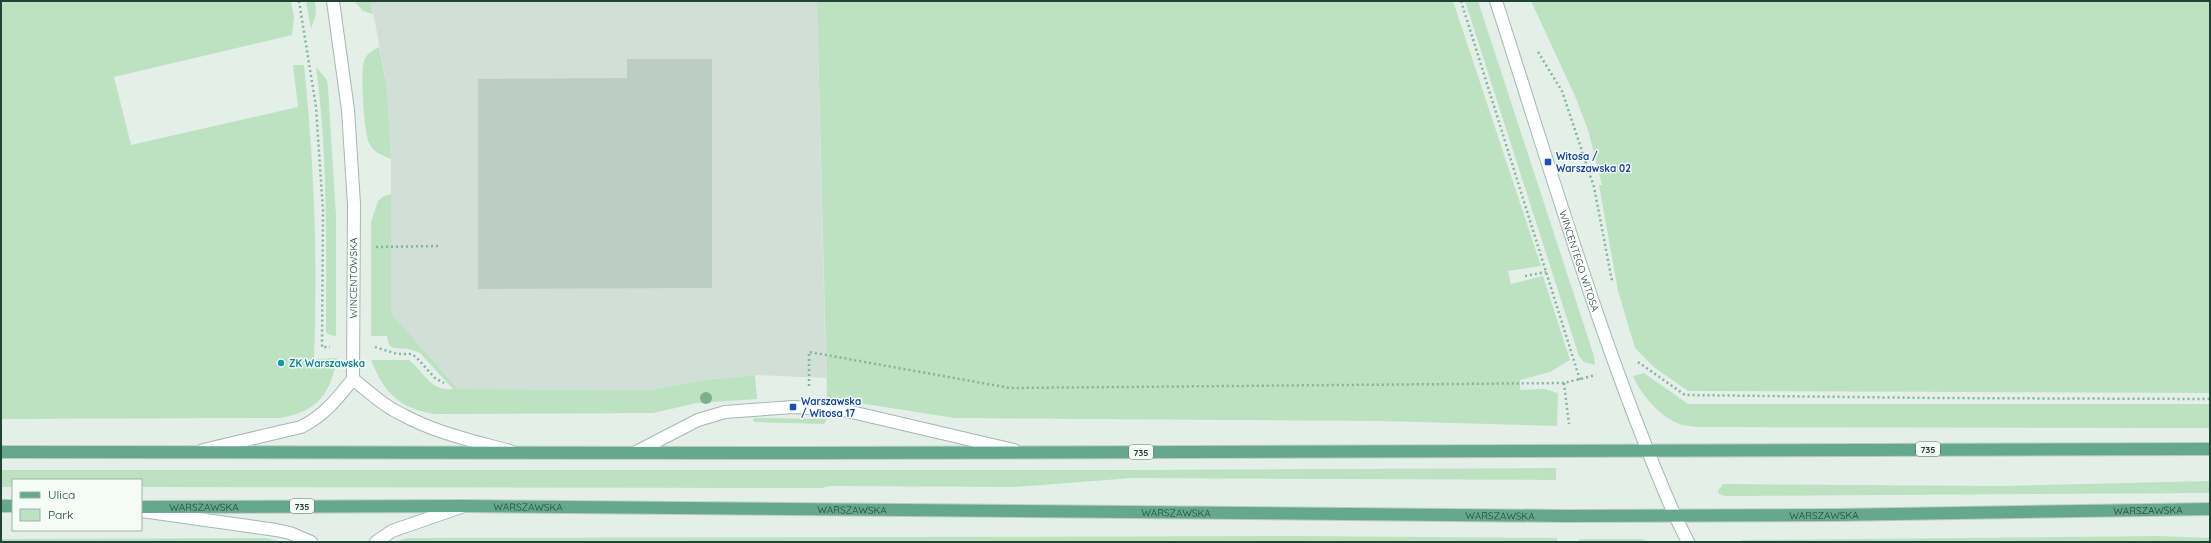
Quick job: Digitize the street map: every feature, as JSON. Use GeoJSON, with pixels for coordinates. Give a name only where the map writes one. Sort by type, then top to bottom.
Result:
{"type":"FeatureCollection","features":[{"type":"Feature","properties":{"kind":"main road","name":"735"},"geometry":{"type":"LineString","coordinates":[[1,452],[1023,452],[2210,449]]}},
{"type":"Feature","properties":{"kind":"main road"},"geometry":{"type":"LineString","coordinates":[[1,506],[12,506]]}},
{"type":"Feature","properties":{"kind":"main road","name":"WARSZAWSKA"},"geometry":{"type":"LineString","coordinates":[[142,506],[464,506],[1006,512],[1675,516],[2210,509]]}},
{"type":"Feature","properties":{"kind":"street","name":"WINCENTOWSKA"},"geometry":{"type":"LineString","coordinates":[[332,1],[348,110],[354,204],[353,379]]}},
{"type":"Feature","properties":{"kind":"street","name":"WINCENTEGO WITOSA"},"geometry":{"type":"LineString","coordinates":[[1496,1],[1616,368],[1646,450],[1688,542]]}},
{"type":"Feature","properties":{"kind":"street"},"geometry":{"type":"LineString","coordinates":[[189,453],[301,427],[316,420],[330,408],[353,379],[385,405],[410,419],[424,425],[512,452]]}},
{"type":"Feature","properties":{"kind":"street"},"geometry":{"type":"LineString","coordinates":[[636,452],[698,420],[725,412],[793,407],[843,410],[1023,452]]}},
{"type":"Feature","properties":{"kind":"street"},"geometry":{"type":"LineString","coordinates":[[376,542],[392,531],[464,506]]}},
{"type":"Feature","properties":{"kind":"street"},"geometry":{"type":"LineString","coordinates":[[142,510],[276,530],[290,533],[311,542]]}},
{"type":"Feature","properties":{"kind":"path"},"geometry":{"type":"LineString","coordinates":[[1461,1],[1580,380]]}},
{"type":"Feature","properties":{"kind":"path"},"geometry":{"type":"LineString","coordinates":[[1510,46],[1529,38],[1562,91],[1594,187],[1612,284]]}},
{"type":"Feature","properties":{"kind":"path"},"geometry":{"type":"LineString","coordinates":[[354,248],[440,246]]}},
{"type":"Feature","properties":{"kind":"path"},"geometry":{"type":"LineString","coordinates":[[1525,276],[1546,272]]}},
{"type":"Feature","properties":{"kind":"path"},"geometry":{"type":"LineString","coordinates":[[809,390],[809,352],[1010,388],[1564,383],[1580,380],[1600,373]]}},
{"type":"Feature","properties":{"kind":"path"},"geometry":{"type":"LineString","coordinates":[[1636,355],[1640,362],[1685,395],[2210,399]]}},
{"type":"Feature","properties":{"kind":"path"},"geometry":{"type":"LineString","coordinates":[[1635,363],[1640,362]]}},
{"type":"Feature","properties":{"kind":"path"},"geometry":{"type":"LineString","coordinates":[[1564,383],[1569,424]]}},
{"type":"Feature","properties":{"kind":"shaded area"},"geometry":{"type":"Polygon","coordinates":[[[371,1],[817,1],[826,378],[755,375],[704,380],[651,390],[458,389],[391,313],[391,159],[387,87],[371,1]]]}},
{"type":"Feature","properties":{"kind":"green space"},"geometry":{"type":"Polygon","coordinates":[[[1,1],[291,1],[294,17],[292,35],[114,77],[131,145],[298,107],[293,65],[304,65],[313,175],[316,286],[314,359],[337,358],[334,371],[326,391],[313,406],[293,415],[280,418],[1,419],[1,1]]]}},
{"type":"Feature","properties":{"kind":"green space"},"geometry":{"type":"Polygon","coordinates":[[[306,1],[315,1],[316,14],[311,29],[306,1]]]}},
{"type":"Feature","properties":{"kind":"green space"},"geometry":{"type":"Polygon","coordinates":[[[354,1],[371,1],[373,14],[363,11],[354,1]]]}},
{"type":"Feature","properties":{"kind":"green space"},"geometry":{"type":"Polygon","coordinates":[[[817,1],[1453,1],[1541,266],[1508,271],[1511,284],[1543,276],[1570,360],[1550,372],[1520,380],[1520,390],[1544,389],[1558,393],[1557,426],[1380,421],[955,418],[827,398],[817,1]]]}},
{"type":"Feature","properties":{"kind":"green space"},"geometry":{"type":"Polygon","coordinates":[[[1465,1],[1478,1],[1594,356],[1595,365],[1584,362],[1579,356],[1465,1]]]}},
{"type":"Feature","properties":{"kind":"green space"},"geometry":{"type":"Polygon","coordinates":[[[1531,1],[2210,1],[2210,393],[1688,391],[1654,367],[1635,348],[1618,291],[1599,185],[1602,185],[1588,130],[1575,96],[1531,1]]]}},
{"type":"Feature","properties":{"kind":"green space"},"geometry":{"type":"Polygon","coordinates":[[[379,47],[387,87],[391,159],[378,153],[369,143],[364,115],[362,77],[364,61],[368,54],[379,47]]]}},
{"type":"Feature","properties":{"kind":"green space"},"geometry":{"type":"Polygon","coordinates":[[[316,67],[327,80],[328,87],[336,215],[336,336],[330,335],[326,332],[326,233],[323,133],[316,67]]]}},
{"type":"Feature","properties":{"kind":"green space"},"geometry":{"type":"Polygon","coordinates":[[[391,194],[391,313],[458,389],[651,390],[704,380],[755,375],[757,399],[697,403],[653,413],[435,414],[423,412],[403,403],[395,398],[382,382],[371,360],[409,360],[433,384],[445,389],[453,389],[420,353],[408,349],[393,348],[389,345],[387,336],[371,336],[371,222],[378,201],[384,196],[391,194]]]}},
{"type":"Feature","properties":{"kind":"green space"},"geometry":{"type":"Polygon","coordinates":[[[1644,373],[1688,404],[2210,404],[2210,428],[1697,427],[1682,425],[1674,422],[1659,411],[1646,398],[1633,376],[1644,373]]]}},
{"type":"Feature","properties":{"kind":"green space"},"geometry":{"type":"Polygon","coordinates":[[[753,419],[827,419],[824,424],[754,422],[753,419]]]}},
{"type":"Feature","properties":{"kind":"green space"},"geometry":{"type":"Polygon","coordinates":[[[1556,468],[1556,480],[1132,478],[1015,487],[829,486],[822,488],[142,487],[142,479],[12,479],[12,487],[1,487],[1,470],[1130,470],[1556,468]]]}},
{"type":"Feature","properties":{"kind":"green space"},"geometry":{"type":"Polygon","coordinates":[[[2210,481],[2210,493],[1725,496],[1719,494],[1718,491],[1723,484],[2003,486],[2210,481]]]}},
{"type":"Feature","properties":{"kind":"green space"},"geometry":{"type":"Polygon","coordinates":[[[1302,536],[1557,538],[1557,542],[395,542],[407,538],[1302,536]]]}},
{"type":"Feature","properties":{"kind":"green space"},"geometry":{"type":"Polygon","coordinates":[[[2160,536],[2210,538],[2210,542],[1739,542],[1742,540],[2160,536]]]}},
{"type":"Feature","properties":{"kind":"green space"},"geometry":{"type":"Polygon","coordinates":[[[266,538],[281,542],[1,542],[1,539],[266,538]]]}},
{"type":"Feature","properties":{"kind":"green space"},"geometry":{"type":"Polygon","coordinates":[[[1578,539],[1641,539],[1651,542],[1581,542],[1578,539]]]}},
{"type":"Feature","properties":{"kind":"building"},"geometry":{"type":"Polygon","coordinates":[[[627,59],[712,59],[712,288],[478,289],[478,79],[627,78],[627,59]]]}},
{"type":"Feature","properties":{"kind":"building","name":"ZK Warszawska"},"geometry":{"type":"Polygon","coordinates":[[[282,357],[286,360],[279,369],[275,366],[282,357]]]}},
{"type":"Feature","properties":{"kind":"place","name":"Witosa / Warszawska 02"},"geometry":{"type":"Point","coordinates":[1548,162]}},
{"type":"Feature","properties":{"kind":"place","name":"ZK Warszawska"},"geometry":{"type":"Point","coordinates":[281,363]}},
{"type":"Feature","properties":{"kind":"place","name":"Warszawska / Witosa 17"},"geometry":{"type":"Point","coordinates":[793,407]}}]}
